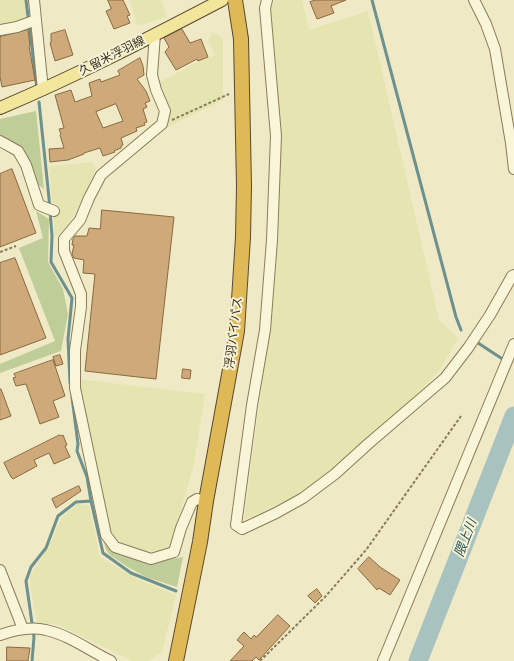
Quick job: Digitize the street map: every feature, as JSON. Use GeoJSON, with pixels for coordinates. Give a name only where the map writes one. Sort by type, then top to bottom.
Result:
{"type":"FeatureCollection","features":[{"type":"Feature","properties":{"kind":"highway","name":"浮羽バイパス"},"geometry":{"type":"LineString","coordinates":[[176,661],[200,542],[237,330],[243,237],[244,186],[241,39],[235,0]]}},
{"type":"Feature","properties":{"kind":"main road","name":"久留米浮羽線"},"geometry":{"type":"LineString","coordinates":[[0,108],[43,90],[222,0]]}},
{"type":"Feature","properties":{"kind":"street"},"geometry":{"type":"LineString","coordinates":[[34,0],[43,90]]}},
{"type":"Feature","properties":{"kind":"street"},"geometry":{"type":"LineString","coordinates":[[267,0],[265,8],[276,136],[272,240],[264,330],[251,412],[236,525],[242,529],[303,498],[336,474],[368,444],[445,378],[468,348],[490,315],[514,274]]}},
{"type":"Feature","properties":{"kind":"street"},"geometry":{"type":"LineString","coordinates":[[474,0],[486,24],[495,49],[514,169]]}},
{"type":"Feature","properties":{"kind":"street"},"geometry":{"type":"LineString","coordinates":[[0,30],[36,20]]}},
{"type":"Feature","properties":{"kind":"street"},"geometry":{"type":"LineString","coordinates":[[155,34],[152,75],[156,90],[165,111],[162,124],[101,175],[80,220],[64,239],[64,251],[81,294],[81,307],[75,350],[75,388],[106,535],[115,547],[151,559],[174,552],[181,528],[192,502],[197,499],[206,501]]}},
{"type":"Feature","properties":{"kind":"street"},"geometry":{"type":"LineString","coordinates":[[0,141],[18,151],[26,165],[39,205],[49,209]]}},
{"type":"Feature","properties":{"kind":"street"},"geometry":{"type":"LineString","coordinates":[[383,661],[514,344]]}},
{"type":"Feature","properties":{"kind":"street"},"geometry":{"type":"LineString","coordinates":[[0,570],[23,629]]}},
{"type":"Feature","properties":{"kind":"street"},"geometry":{"type":"LineString","coordinates":[[0,635],[23,629],[45,629],[59,634],[111,661]]}},
{"type":"Feature","properties":{"kind":"path"},"geometry":{"type":"LineString","coordinates":[[162,124],[229,94]]}},
{"type":"Feature","properties":{"kind":"path"},"geometry":{"type":"LineString","coordinates":[[0,252],[16,246]]}},
{"type":"Feature","properties":{"kind":"path"},"geometry":{"type":"LineString","coordinates":[[260,661],[325,597],[366,550],[461,416]]}},
{"type":"Feature","properties":{"kind":"green space"},"geometry":{"type":"Polygon","coordinates":[[[0,0],[26,0],[28,17],[14,24],[0,26],[0,0]]]}},
{"type":"Feature","properties":{"kind":"green space"},"geometry":{"type":"Polygon","coordinates":[[[129,0],[161,0],[167,17],[137,26],[129,0]]]}},
{"type":"Feature","properties":{"kind":"green space"},"geometry":{"type":"Polygon","coordinates":[[[275,0],[302,0],[309,30],[368,11],[439,320],[458,338],[439,371],[381,430],[305,492],[244,520],[269,329],[275,238],[270,11],[275,0]]]}},
{"type":"Feature","properties":{"kind":"green space"},"geometry":{"type":"Polygon","coordinates":[[[212,32],[220,36],[223,40],[223,100],[166,128],[169,110],[158,83],[215,55],[208,41],[212,32]]]}},
{"type":"Feature","properties":{"kind":"green space"},"geometry":{"type":"Polygon","coordinates":[[[36,111],[44,189],[36,183],[22,149],[0,135],[0,119],[36,111]]]}},
{"type":"Feature","properties":{"kind":"green space"},"geometry":{"type":"Polygon","coordinates":[[[93,162],[96,169],[79,206],[66,228],[55,237],[49,166],[93,162]]]}},
{"type":"Feature","properties":{"kind":"green space"},"geometry":{"type":"Polygon","coordinates":[[[36,211],[49,219],[48,262],[63,289],[68,314],[61,351],[0,373],[0,364],[55,341],[19,248],[43,238],[36,211]]]}},
{"type":"Feature","properties":{"kind":"green space"},"geometry":{"type":"Polygon","coordinates":[[[77,379],[205,394],[193,468],[169,551],[141,552],[111,541],[77,379]]]}},
{"type":"Feature","properties":{"kind":"green space"},"geometry":{"type":"Polygon","coordinates":[[[77,504],[89,506],[100,557],[137,579],[176,595],[162,652],[148,661],[132,661],[58,625],[37,622],[30,584],[31,573],[53,538],[62,517],[77,504]]]}},
{"type":"Feature","properties":{"kind":"green space"},"geometry":{"type":"Polygon","coordinates":[[[101,531],[116,550],[153,562],[183,557],[177,587],[146,577],[110,555],[106,550],[101,531]]]}},
{"type":"Feature","properties":{"kind":"building"},"geometry":{"type":"Polygon","coordinates":[[[108,0],[123,0],[130,15],[127,16],[130,23],[114,29],[106,11],[111,9],[108,0]]]}},
{"type":"Feature","properties":{"kind":"building"},"geometry":{"type":"Polygon","coordinates":[[[316,0],[346,0],[331,6],[334,13],[317,19],[310,2],[316,0]]]}},
{"type":"Feature","properties":{"kind":"building"},"geometry":{"type":"Polygon","coordinates":[[[182,29],[190,43],[201,39],[208,57],[198,61],[197,59],[176,70],[165,52],[169,47],[164,38],[182,29]]]}},
{"type":"Feature","properties":{"kind":"building"},"geometry":{"type":"Polygon","coordinates":[[[28,30],[29,46],[35,80],[2,87],[0,77],[0,37],[28,30]]]}},
{"type":"Feature","properties":{"kind":"building"},"geometry":{"type":"Polygon","coordinates":[[[65,30],[73,55],[55,61],[50,43],[51,34],[65,30]]]}},
{"type":"Feature","properties":{"kind":"building"},"geometry":{"type":"Polygon","coordinates":[[[140,58],[144,75],[137,79],[146,91],[150,101],[145,103],[147,107],[143,109],[147,122],[144,123],[145,125],[136,128],[137,131],[121,138],[123,145],[121,148],[114,151],[115,152],[103,156],[100,148],[68,160],[50,162],[49,149],[64,148],[59,129],[64,128],[55,95],[71,90],[75,102],[92,96],[89,83],[100,79],[101,82],[120,75],[118,71],[140,58]],[[116,104],[96,112],[103,128],[123,121],[116,104]]]}},
{"type":"Feature","properties":{"kind":"building"},"geometry":{"type":"Polygon","coordinates":[[[12,169],[36,233],[0,247],[0,174],[12,169]]]}},
{"type":"Feature","properties":{"kind":"building"},"geometry":{"type":"Polygon","coordinates":[[[102,210],[174,217],[156,379],[85,371],[95,274],[83,273],[84,260],[74,258],[72,254],[74,245],[72,245],[75,236],[87,236],[89,228],[100,229],[102,210]]]}},
{"type":"Feature","properties":{"kind":"building"},"geometry":{"type":"Polygon","coordinates":[[[15,258],[46,338],[0,355],[0,263],[15,258]]]}},
{"type":"Feature","properties":{"kind":"building"},"geometry":{"type":"Polygon","coordinates":[[[60,355],[63,364],[56,366],[53,357],[60,355]]]}},
{"type":"Feature","properties":{"kind":"building"},"geometry":{"type":"Polygon","coordinates":[[[53,360],[65,396],[53,401],[59,417],[40,424],[26,384],[16,386],[13,378],[16,377],[14,374],[53,360]]]}},
{"type":"Feature","properties":{"kind":"building"},"geometry":{"type":"Polygon","coordinates":[[[183,369],[191,370],[190,379],[182,378],[183,369]]]}},
{"type":"Feature","properties":{"kind":"building"},"geometry":{"type":"Polygon","coordinates":[[[0,389],[11,416],[0,420],[0,389]]]}},
{"type":"Feature","properties":{"kind":"building"},"geometry":{"type":"Polygon","coordinates":[[[60,435],[63,435],[67,445],[65,446],[70,457],[54,464],[49,453],[34,460],[37,466],[13,479],[11,477],[4,463],[60,435]]]}},
{"type":"Feature","properties":{"kind":"building"},"geometry":{"type":"Polygon","coordinates":[[[79,486],[81,491],[56,508],[52,499],[79,486]]]}},
{"type":"Feature","properties":{"kind":"building"},"geometry":{"type":"Polygon","coordinates":[[[369,557],[380,567],[400,580],[390,595],[379,588],[377,590],[358,569],[369,557]]]}},
{"type":"Feature","properties":{"kind":"building"},"geometry":{"type":"Polygon","coordinates":[[[317,589],[322,596],[315,603],[308,596],[317,589]]]}},
{"type":"Feature","properties":{"kind":"building"},"geometry":{"type":"Polygon","coordinates":[[[278,615],[290,626],[259,660],[256,657],[252,661],[230,661],[244,646],[237,640],[244,632],[251,639],[254,635],[256,637],[278,615]]]}},
{"type":"Feature","properties":{"kind":"building"},"geometry":{"type":"Polygon","coordinates":[[[7,647],[30,648],[28,661],[7,661],[7,647]]]}},
{"type":"Feature","properties":{"kind":"waterway"},"geometry":{"type":"LineString","coordinates":[[26,0],[37,89]]}},
{"type":"Feature","properties":{"kind":"waterway"},"geometry":{"type":"LineString","coordinates":[[372,0],[456,317],[461,330]]}},
{"type":"Feature","properties":{"kind":"waterway"},"geometry":{"type":"LineString","coordinates":[[39,102],[52,236],[51,262],[72,298],[68,339],[70,383]]}},
{"type":"Feature","properties":{"kind":"waterway"},"geometry":{"type":"LineString","coordinates":[[475,341],[504,360]]}},
{"type":"Feature","properties":{"kind":"waterway"},"geometry":{"type":"LineString","coordinates":[[32,661],[34,637],[26,581],[31,567],[46,548],[58,516],[76,502],[91,501],[87,477],[77,451],[78,444],[72,397]]}},
{"type":"Feature","properties":{"kind":"waterway","name":"隈上川"},"geometry":{"type":"LineString","coordinates":[[418,661],[514,416]]}},
{"type":"Feature","properties":{"kind":"waterway"},"geometry":{"type":"LineString","coordinates":[[91,501],[103,553],[131,573],[176,591]]}}]}
